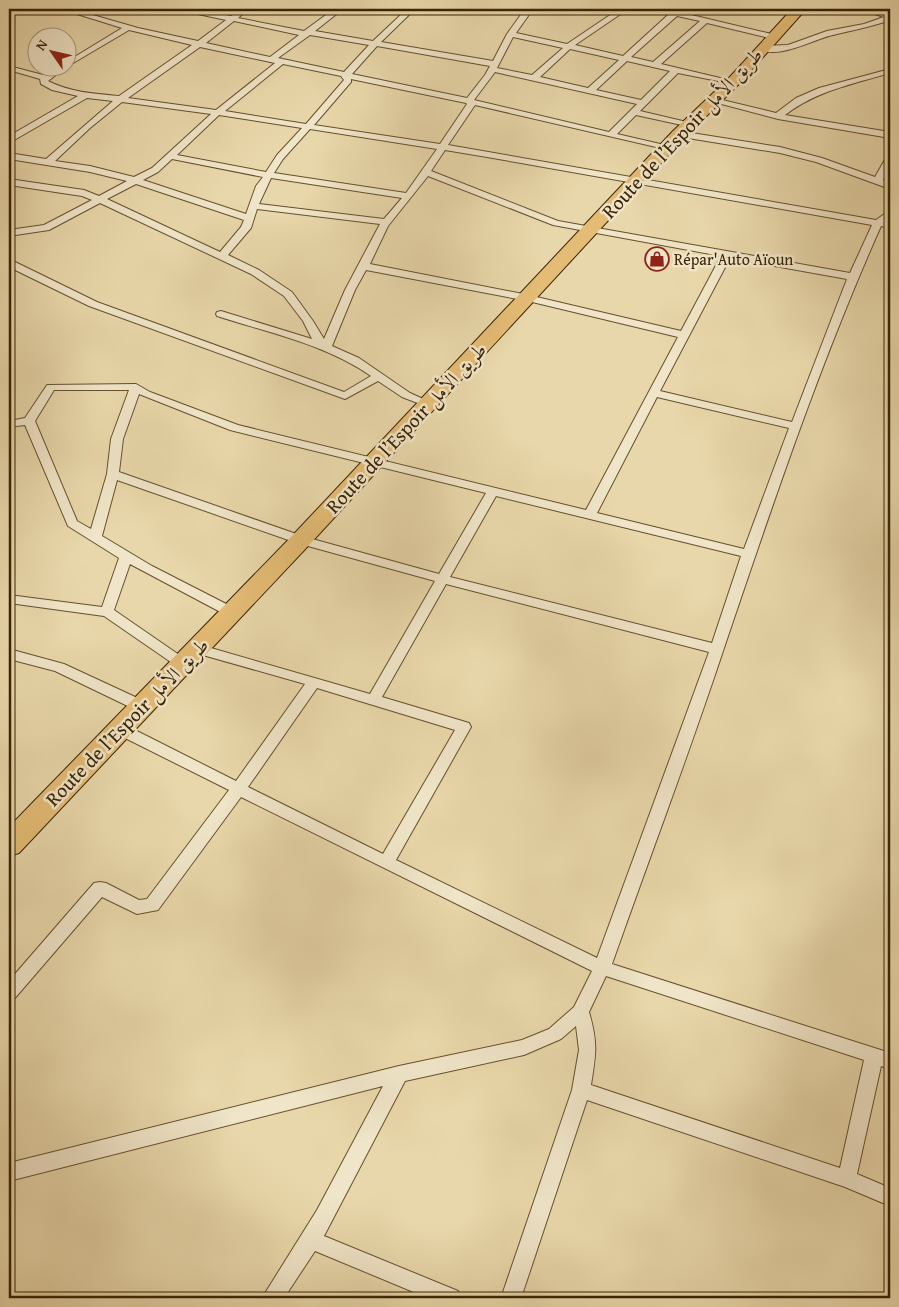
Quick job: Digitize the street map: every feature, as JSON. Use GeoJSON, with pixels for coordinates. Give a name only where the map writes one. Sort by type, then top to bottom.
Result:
{"type":"FeatureCollection","features":[{"type":"Feature","properties":{"kind":"highway","name":"Route de l’Espoir طريق الأمل"},"geometry":{"type":"LineString","coordinates":[[9,845],[141,706],[233,613],[678,135],[733,82],[799,9]]}},
{"type":"Feature","properties":{"kind":"street"},"geometry":{"type":"LineString","coordinates":[[65,9],[128,28],[197,44],[469,101],[612,134],[678,135],[780,150],[819,160],[890,186]]}},
{"type":"Feature","properties":{"kind":"street"},"geometry":{"type":"LineString","coordinates":[[88,16],[99,9]]}},
{"type":"Feature","properties":{"kind":"street"},"geometry":{"type":"LineString","coordinates":[[184,9],[494,66],[534,78],[643,103]]}},
{"type":"Feature","properties":{"kind":"street"},"geometry":{"type":"LineString","coordinates":[[48,162],[87,126],[133,89],[244,9]]}},
{"type":"Feature","properties":{"kind":"street"},"geometry":{"type":"LineString","coordinates":[[270,60],[308,33],[335,9]]}},
{"type":"Feature","properties":{"kind":"street"},"geometry":{"type":"LineString","coordinates":[[345,76],[393,24],[411,9]]}},
{"type":"Feature","properties":{"kind":"street"},"geometry":{"type":"LineString","coordinates":[[326,347],[350,290],[386,222],[416,186],[443,147],[470,104],[469,101],[490,76],[511,34],[528,9]]}},
{"type":"Feature","properties":{"kind":"street"},"geometry":{"type":"LineString","coordinates":[[534,78],[569,46],[624,9]]}},
{"type":"Feature","properties":{"kind":"street"},"geometry":{"type":"LineString","coordinates":[[659,9],[681,11],[768,42],[780,50],[830,33],[866,26],[890,17]]}},
{"type":"Feature","properties":{"kind":"street"},"geometry":{"type":"LineString","coordinates":[[863,9],[890,17]]}},
{"type":"Feature","properties":{"kind":"street"},"geometry":{"type":"LineString","coordinates":[[590,91],[670,16],[681,11]]}},
{"type":"Feature","properties":{"kind":"street"},"geometry":{"type":"LineString","coordinates":[[655,65],[706,20]]}},
{"type":"Feature","properties":{"kind":"street"},"geometry":{"type":"LineString","coordinates":[[78,58],[128,28]]}},
{"type":"Feature","properties":{"kind":"street"},"geometry":{"type":"LineString","coordinates":[[511,34],[733,82]]}},
{"type":"Feature","properties":{"kind":"street"},"geometry":{"type":"LineString","coordinates":[[9,233],[46,228],[155,170],[217,113],[281,62]]}},
{"type":"Feature","properties":{"kind":"street"},"geometry":{"type":"LineString","coordinates":[[9,68],[28,73]]}},
{"type":"Feature","properties":{"kind":"street"},"geometry":{"type":"LineString","coordinates":[[612,134],[676,70]]}},
{"type":"Feature","properties":{"kind":"street"},"geometry":{"type":"LineString","coordinates":[[778,116],[799,100],[822,90],[890,71]]}},
{"type":"Feature","properties":{"kind":"street"},"geometry":{"type":"LineString","coordinates":[[222,256],[246,228],[268,175],[280,156],[348,80],[345,76]]}},
{"type":"Feature","properties":{"kind":"street"},"geometry":{"type":"LineString","coordinates":[[44,78],[44,82],[55,88],[86,94],[443,147],[883,224]]}},
{"type":"Feature","properties":{"kind":"street"},"geometry":{"type":"LineString","coordinates":[[9,140],[86,94]]}},
{"type":"Feature","properties":{"kind":"street"},"geometry":{"type":"LineString","coordinates":[[714,101],[778,116],[890,135]]}},
{"type":"Feature","properties":{"kind":"street"},"geometry":{"type":"LineString","coordinates":[[636,112],[678,135]]}},
{"type":"Feature","properties":{"kind":"street"},"geometry":{"type":"LineString","coordinates":[[9,156],[90,170],[134,180],[249,218]]}},
{"type":"Feature","properties":{"kind":"street"},"geometry":{"type":"LineString","coordinates":[[170,156],[268,175],[406,196]]}},
{"type":"Feature","properties":{"kind":"street"},"geometry":{"type":"LineString","coordinates":[[877,182],[890,158]]}},
{"type":"Feature","properties":{"kind":"street"},"geometry":{"type":"LineString","coordinates":[[426,172],[523,212],[556,223],[590,231],[853,278]]}},
{"type":"Feature","properties":{"kind":"street"},"geometry":{"type":"LineString","coordinates":[[9,182],[84,193],[255,272],[288,294],[308,321],[317,339],[326,347]]}},
{"type":"Feature","properties":{"kind":"street"},"geometry":{"type":"LineString","coordinates":[[254,206],[386,222]]}},
{"type":"Feature","properties":{"kind":"street"},"geometry":{"type":"LineString","coordinates":[[9,1172],[399,1074],[524,1047],[555,1034],[580,1012],[602,968],[717,649],[748,554],[853,278],[890,213]]}},
{"type":"Feature","properties":{"kind":"street"},"geometry":{"type":"LineString","coordinates":[[589,516],[727,254]]}},
{"type":"Feature","properties":{"kind":"street"},"geometry":{"type":"LineString","coordinates":[[9,263],[93,304],[345,396],[378,376]]}},
{"type":"Feature","properties":{"kind":"street"},"geometry":{"type":"LineString","coordinates":[[363,266],[528,298],[685,335]]}},
{"type":"Feature","properties":{"kind":"street"},"geometry":{"type":"LineString","coordinates":[[221,314],[326,347],[355,360],[406,395],[428,404]]}},
{"type":"Feature","properties":{"kind":"street"},"geometry":{"type":"LineString","coordinates":[[9,424],[29,421],[51,386],[136,387],[146,394],[234,428],[748,554]]}},
{"type":"Feature","properties":{"kind":"street"},"geometry":{"type":"LineString","coordinates":[[95,537],[113,474],[116,439],[136,387]]}},
{"type":"Feature","properties":{"kind":"street"},"geometry":{"type":"LineString","coordinates":[[654,393],[796,426]]}},
{"type":"Feature","properties":{"kind":"street"},"geometry":{"type":"LineString","coordinates":[[29,421],[72,523],[126,556],[233,613]]}},
{"type":"Feature","properties":{"kind":"street"},"geometry":{"type":"LineString","coordinates":[[113,474],[301,540],[442,579],[717,649]]}},
{"type":"Feature","properties":{"kind":"street"},"geometry":{"type":"LineString","coordinates":[[372,700],[492,492]]}},
{"type":"Feature","properties":{"kind":"street"},"geometry":{"type":"LineString","coordinates":[[107,612],[126,556]]}},
{"type":"Feature","properties":{"kind":"street"},"geometry":{"type":"LineString","coordinates":[[9,598],[107,612],[190,656],[314,682],[464,727],[386,863]]}},
{"type":"Feature","properties":{"kind":"street"},"geometry":{"type":"LineString","coordinates":[[9,654],[58,667],[141,706]]}},
{"type":"Feature","properties":{"kind":"street"},"geometry":{"type":"LineString","coordinates":[[9,993],[100,888],[137,907],[152,905],[314,682]]}},
{"type":"Feature","properties":{"kind":"street"},"geometry":{"type":"LineString","coordinates":[[120,729],[386,863],[602,968],[882,1058],[847,1179]]}},
{"type":"Feature","properties":{"kind":"street"},"geometry":{"type":"LineString","coordinates":[[510,1298],[581,1090],[588,1050],[588,1035],[580,1012]]}},
{"type":"Feature","properties":{"kind":"street"},"geometry":{"type":"LineString","coordinates":[[272,1298],[297,1264],[311,1240],[399,1074]]}},
{"type":"Feature","properties":{"kind":"street"},"geometry":{"type":"LineString","coordinates":[[581,1090],[847,1179],[890,1197]]}},
{"type":"Feature","properties":{"kind":"street"},"geometry":{"type":"LineString","coordinates":[[311,1240],[451,1298]]}},
{"type":"Feature","properties":{"kind":"place","name":"Répar'Auto Aïoun"},"geometry":{"type":"Point","coordinates":[657,259]}}]}
